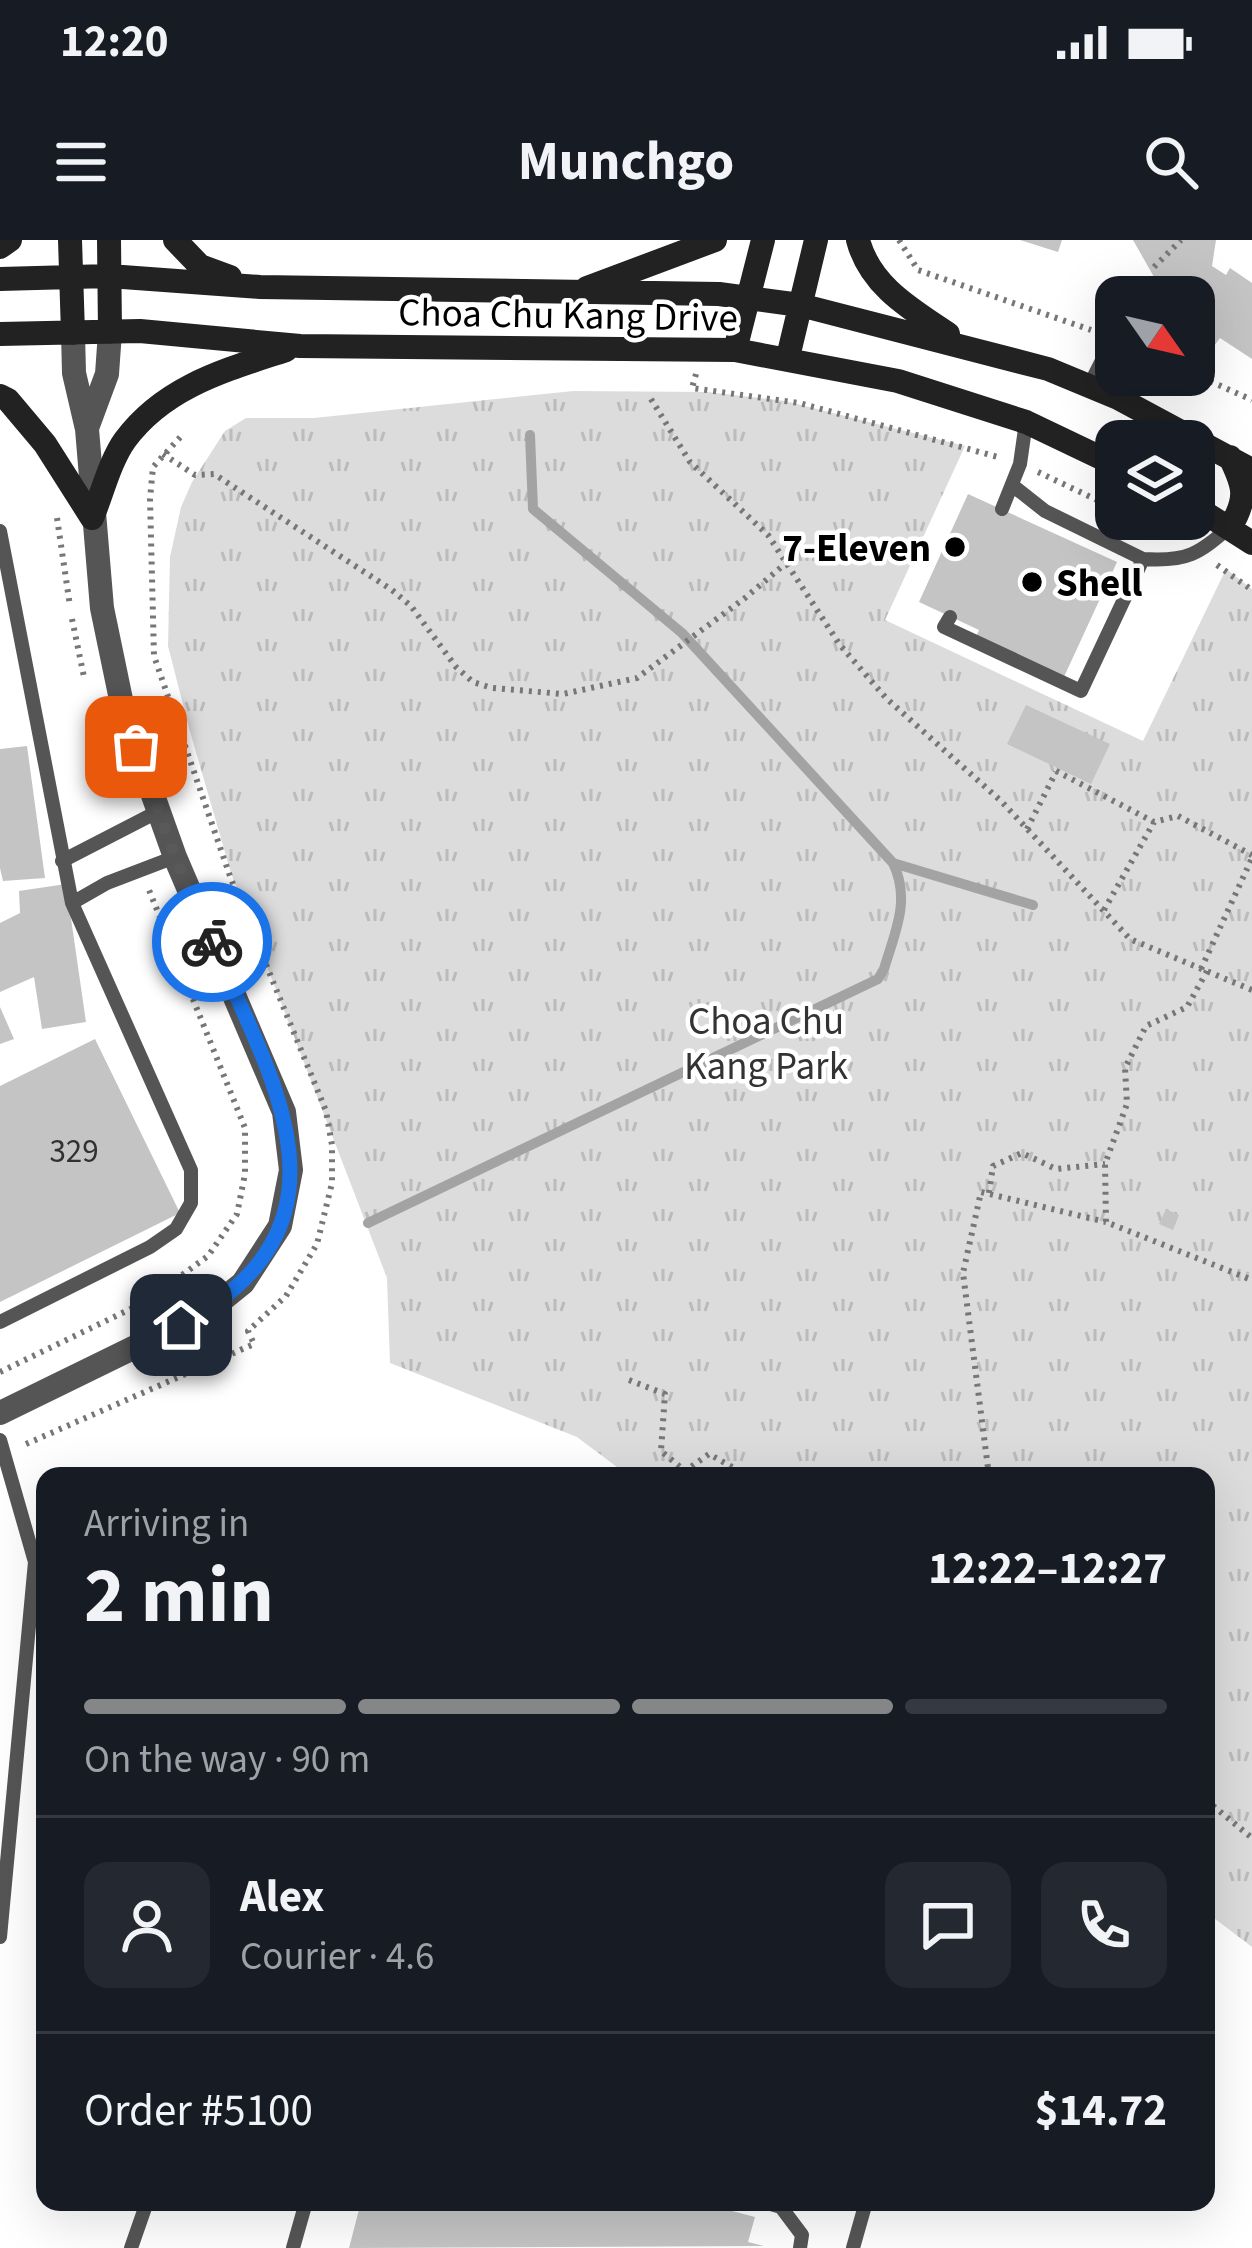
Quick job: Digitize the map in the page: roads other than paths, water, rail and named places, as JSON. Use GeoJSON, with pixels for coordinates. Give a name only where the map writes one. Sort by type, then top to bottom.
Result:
{"type":"FeatureCollection","features":[{"type":"Feature","properties":{"kind":"main road"},"geometry":{"type":"LineString","coordinates":[[0,247],[10,240]]}},
{"type":"Feature","properties":{"kind":"main road"},"geometry":{"type":"LineString","coordinates":[[70,240],[73,333]]}},
{"type":"Feature","properties":{"kind":"main road"},"geometry":{"type":"LineString","coordinates":[[109,240],[110,332]]}},
{"type":"Feature","properties":{"kind":"main road"},"geometry":{"type":"LineString","coordinates":[[175,240],[200,266],[260,287]]}},
{"type":"Feature","properties":{"kind":"main road"},"geometry":{"type":"LineString","coordinates":[[580,291],[715,240]]}},
{"type":"Feature","properties":{"kind":"main road"},"geometry":{"type":"LineString","coordinates":[[735,350],[763,240]]}},
{"type":"Feature","properties":{"kind":"main road"},"geometry":{"type":"LineString","coordinates":[[788,357],[815,240]]}},
{"type":"Feature","properties":{"kind":"main road"},"geometry":{"type":"LineString","coordinates":[[858,240],[865,262],[897,300],[965,345]]}},
{"type":"Feature","properties":{"kind":"main road","name":"Choa Chu Kang Drive"},"geometry":{"type":"LineString","coordinates":[[0,279],[109,276],[260,287],[580,291],[748,298],[800,305],[1048,369],[1229,454],[1252,470]]}},
{"type":"Feature","properties":{"kind":"main road","name":"Choa Chu Kang Drive"},"geometry":{"type":"LineString","coordinates":[[0,334],[110,332],[300,346],[735,350],[898,381],[1025,422],[1095,455]]}},
{"type":"Feature","properties":{"kind":"main road"},"geometry":{"type":"LineString","coordinates":[[92,518],[123,442],[163,402],[199,379],[300,346]]}},
{"type":"Feature","properties":{"kind":"main road"},"geometry":{"type":"LineString","coordinates":[[0,396],[45,444],[92,518]]}},
{"type":"Feature","properties":{"kind":"main road"},"geometry":{"type":"LineString","coordinates":[[1229,454],[1246,490],[1231,526]]}},
{"type":"Feature","properties":{"kind":"main road"},"geometry":{"type":"LineString","coordinates":[[1215,517],[1252,542]]}},
{"type":"Feature","properties":{"kind":"street"},"geometry":{"type":"LineString","coordinates":[[87,429],[107,374],[110,332]]}},
{"type":"Feature","properties":{"kind":"street"},"geometry":{"type":"LineString","coordinates":[[0,1413],[212,1308],[243,1283],[280,1226],[291,1170],[284,1112],[175,857],[124,714],[106,638],[73,333]]}},
{"type":"Feature","properties":{"kind":"lane"},"geometry":{"type":"LineString","coordinates":[[1089,386],[1095,374]]}},
{"type":"Feature","properties":{"kind":"lane"},"geometry":{"type":"LineString","coordinates":[[1002,509],[1020,464],[1025,422]]}},
{"type":"Feature","properties":{"kind":"lane"},"geometry":{"type":"LineString","coordinates":[[1012,485],[1045,511],[1143,559],[1176,561],[1199,553],[1231,526]]}},
{"type":"Feature","properties":{"kind":"lane"},"geometry":{"type":"LineString","coordinates":[[0,531],[72,903],[191,1170],[191,1203],[176,1229],[150,1247],[0,1322]]}},
{"type":"Feature","properties":{"kind":"lane"},"geometry":{"type":"LineString","coordinates":[[950,616],[944,627],[1081,691],[1143,559]]}},
{"type":"Feature","properties":{"kind":"lane"},"geometry":{"type":"LineString","coordinates":[[62,861],[159,811]]}},
{"type":"Feature","properties":{"kind":"lane"},"geometry":{"type":"LineString","coordinates":[[72,903],[175,857]]}},
{"type":"Feature","properties":{"kind":"lane"},"geometry":{"type":"LineString","coordinates":[[0,1440],[35,1562],[0,1937]]}},
{"type":"Feature","properties":{"kind":"lane"},"geometry":{"type":"LineString","coordinates":[[131,2248],[144,2211]]}},
{"type":"Feature","properties":{"kind":"lane"},"geometry":{"type":"LineString","coordinates":[[293,2248],[303,2211]]}},
{"type":"Feature","properties":{"kind":"lane"},"geometry":{"type":"LineString","coordinates":[[784,2211],[802,2234],[800,2248]]}},
{"type":"Feature","properties":{"kind":"lane"},"geometry":{"type":"LineString","coordinates":[[853,2248],[863,2211]]}},
{"type":"Feature","properties":{"kind":"waterway"},"geometry":{"type":"LineString","coordinates":[[368,1223],[878,979],[899,916],[901,890],[893,863],[682,633],[533,509],[530,435]]}},
{"type":"Feature","properties":{"kind":"waterway"},"geometry":{"type":"LineString","coordinates":[[893,863],[1033,905]]}},
{"type":"Feature","properties":{"kind":"place","name":"7-Eleven"},"geometry":{"type":"Point","coordinates":[955,547]}},
{"type":"Feature","properties":{"kind":"place","name":"Shell"},"geometry":{"type":"Point","coordinates":[1032,582]}},
{"type":"Feature","properties":{"kind":"park label","name":"Choa Chu Kang Park"},"geometry":{"type":"Point","coordinates":[766,1042]}}]}
